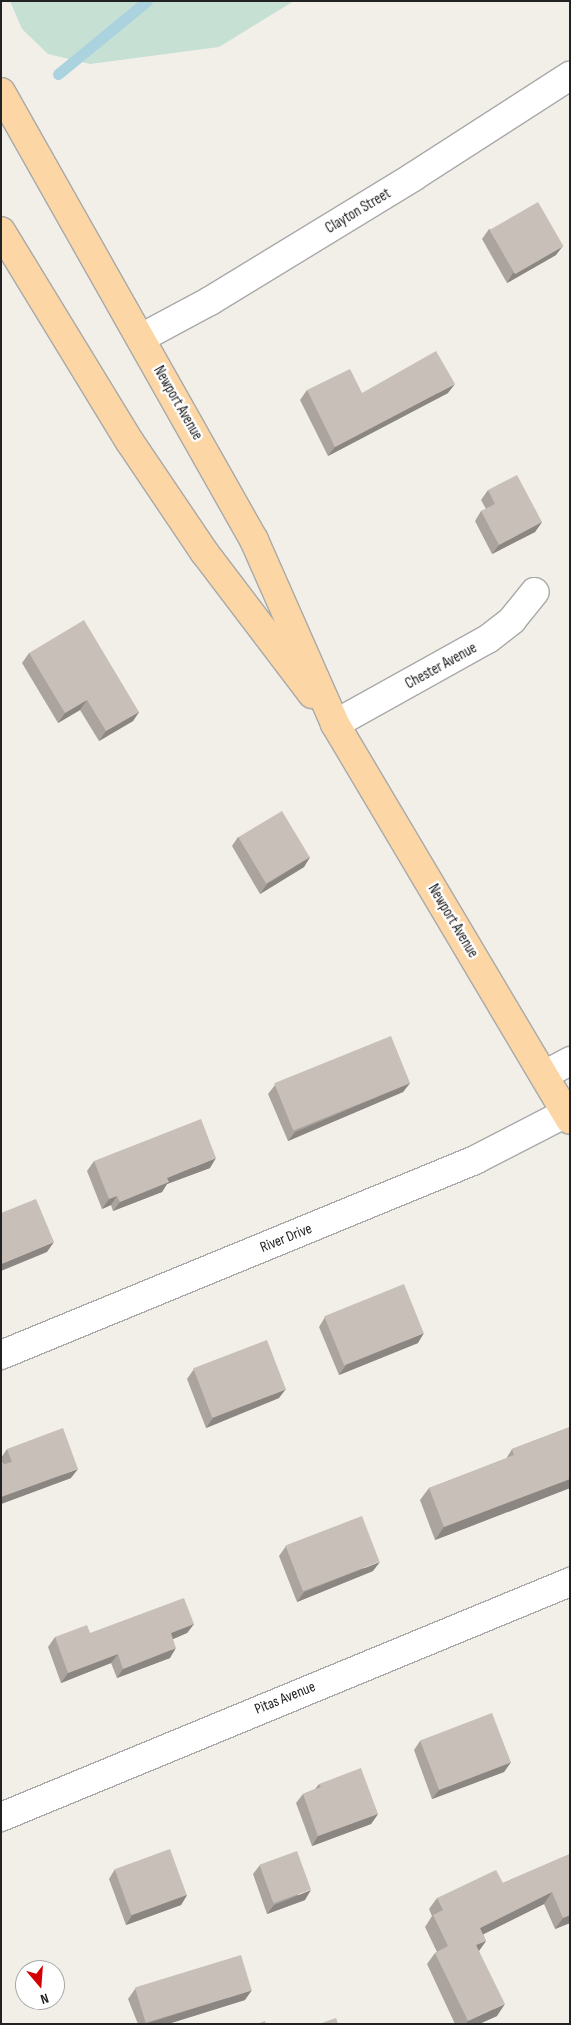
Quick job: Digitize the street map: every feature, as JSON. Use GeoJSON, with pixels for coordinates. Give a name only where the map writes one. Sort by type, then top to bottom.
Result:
{"type":"FeatureCollection","features":[{"type":"Feature","properties":{"kind":"main road","name":"Newport Avenue"},"geometry":{"type":"LineString","coordinates":[[1,92],[254,540],[336,724],[568,1116]]}},
{"type":"Feature","properties":{"kind":"main road","name":"Newport Avenue"},"geometry":{"type":"LineString","coordinates":[[1,231],[130,442],[205,553],[336,724]]}},
{"type":"Feature","properties":{"kind":"street","name":"Clayton Street"},"geometry":{"type":"LineString","coordinates":[[141,338],[210,301],[405,182],[570,76]]}},
{"type":"Feature","properties":{"kind":"street","name":"Chester Avenue"},"geometry":{"type":"LineString","coordinates":[[336,724],[488,640],[512,620],[535,592]]}},
{"type":"Feature","properties":{"kind":"street"},"geometry":{"type":"LineString","coordinates":[[544,1075],[570,1061]]}},
{"type":"Feature","properties":{"kind":"street","name":"River Drive"},"geometry":{"type":"LineString","coordinates":[[1,1355],[475,1160],[568,1116]]}},
{"type":"Feature","properties":{"kind":"street","name":"Pitas Avenue"},"geometry":{"type":"LineString","coordinates":[[1,1817],[570,1582]]}},
{"type":"Feature","properties":{"kind":"green space"},"geometry":{"type":"Polygon","coordinates":[[[10,1],[294,1],[219,47],[90,64],[48,54],[22,29],[10,1]]]}},
{"type":"Feature","properties":{"kind":"building"},"geometry":{"type":"Polygon","coordinates":[[[538,202],[564,246],[515,274],[490,230],[538,202]]]}},
{"type":"Feature","properties":{"kind":"building"},"geometry":{"type":"Polygon","coordinates":[[[436,351],[455,384],[335,447],[307,390],[350,369],[362,393],[436,351]]]}},
{"type":"Feature","properties":{"kind":"building"},"geometry":{"type":"Polygon","coordinates":[[[517,475],[542,522],[499,545],[481,511],[495,504],[488,490],[517,475]]]}},
{"type":"Feature","properties":{"kind":"building"},"geometry":{"type":"Polygon","coordinates":[[[84,620],[139,712],[106,731],[87,700],[65,713],[29,653],[84,620]]]}},
{"type":"Feature","properties":{"kind":"building"},"geometry":{"type":"Polygon","coordinates":[[[282,811],[310,857],[266,884],[238,837],[282,811]]]}},
{"type":"Feature","properties":{"kind":"building"},"geometry":{"type":"Polygon","coordinates":[[[391,1036],[410,1083],[293,1130],[274,1083],[391,1036]]]}},
{"type":"Feature","properties":{"kind":"building"},"geometry":{"type":"Polygon","coordinates":[[[201,1119],[216,1158],[167,1178],[169,1182],[120,1202],[117,1196],[109,1199],[94,1161],[201,1119]]]}},
{"type":"Feature","properties":{"kind":"building"},"geometry":{"type":"Polygon","coordinates":[[[36,1199],[54,1242],[1,1264],[1,1213],[36,1199]]]}},
{"type":"Feature","properties":{"kind":"building"},"geometry":{"type":"Polygon","coordinates":[[[404,1284],[424,1333],[344,1365],[324,1316],[404,1284]]]}},
{"type":"Feature","properties":{"kind":"building"},"geometry":{"type":"Polygon","coordinates":[[[267,1340],[286,1389],[212,1418],[193,1368],[267,1340]]]}},
{"type":"Feature","properties":{"kind":"building"},"geometry":{"type":"Polygon","coordinates":[[[570,1427],[570,1479],[444,1527],[429,1488],[514,1455],[512,1449],[570,1427]]]}},
{"type":"Feature","properties":{"kind":"building"},"geometry":{"type":"Polygon","coordinates":[[[63,1428],[78,1469],[1,1497],[1,1465],[12,1462],[7,1449],[63,1428]]]}},
{"type":"Feature","properties":{"kind":"building"},"geometry":{"type":"Polygon","coordinates":[[[362,1516],[380,1562],[303,1591],[285,1545],[362,1516]]]}},
{"type":"Feature","properties":{"kind":"building"},"geometry":{"type":"Polygon","coordinates":[[[184,1598],[194,1624],[171,1633],[176,1648],[123,1669],[118,1654],[68,1673],[55,1637],[87,1625],[90,1633],[184,1598]]]}},
{"type":"Feature","properties":{"kind":"building"},"geometry":{"type":"Polygon","coordinates":[[[492,1713],[511,1762],[439,1790],[420,1741],[492,1713]]]}},
{"type":"Feature","properties":{"kind":"building"},"geometry":{"type":"Polygon","coordinates":[[[361,1768],[378,1814],[318,1836],[303,1794],[321,1787],[319,1784],[361,1768]]]}},
{"type":"Feature","properties":{"kind":"building"},"geometry":{"type":"Polygon","coordinates":[[[170,1849],[187,1895],[131,1915],[115,1869],[170,1849]]]}},
{"type":"Feature","properties":{"kind":"building"},"geometry":{"type":"Polygon","coordinates":[[[297,1851],[311,1890],[273,1903],[259,1865],[297,1851]]]}},
{"type":"Feature","properties":{"kind":"building"},"geometry":{"type":"Polygon","coordinates":[[[570,1854],[570,1915],[563,1918],[552,1892],[480,1928],[486,1941],[476,1945],[505,2004],[468,2021],[435,1953],[448,1946],[433,1915],[443,1910],[437,1898],[496,1870],[503,1883],[570,1854]]]}},
{"type":"Feature","properties":{"kind":"building"},"geometry":{"type":"Polygon","coordinates":[[[241,1955],[252,1990],[146,2023],[135,1987],[241,1955]]]}},
{"type":"Feature","properties":{"kind":"building"},"geometry":{"type":"Polygon","coordinates":[[[336,2018],[338,2024],[319,2024],[336,2018]]]}},
{"type":"Feature","properties":{"kind":"waterway"},"geometry":{"type":"LineString","coordinates":[[58,74],[147,1]]}}]}
